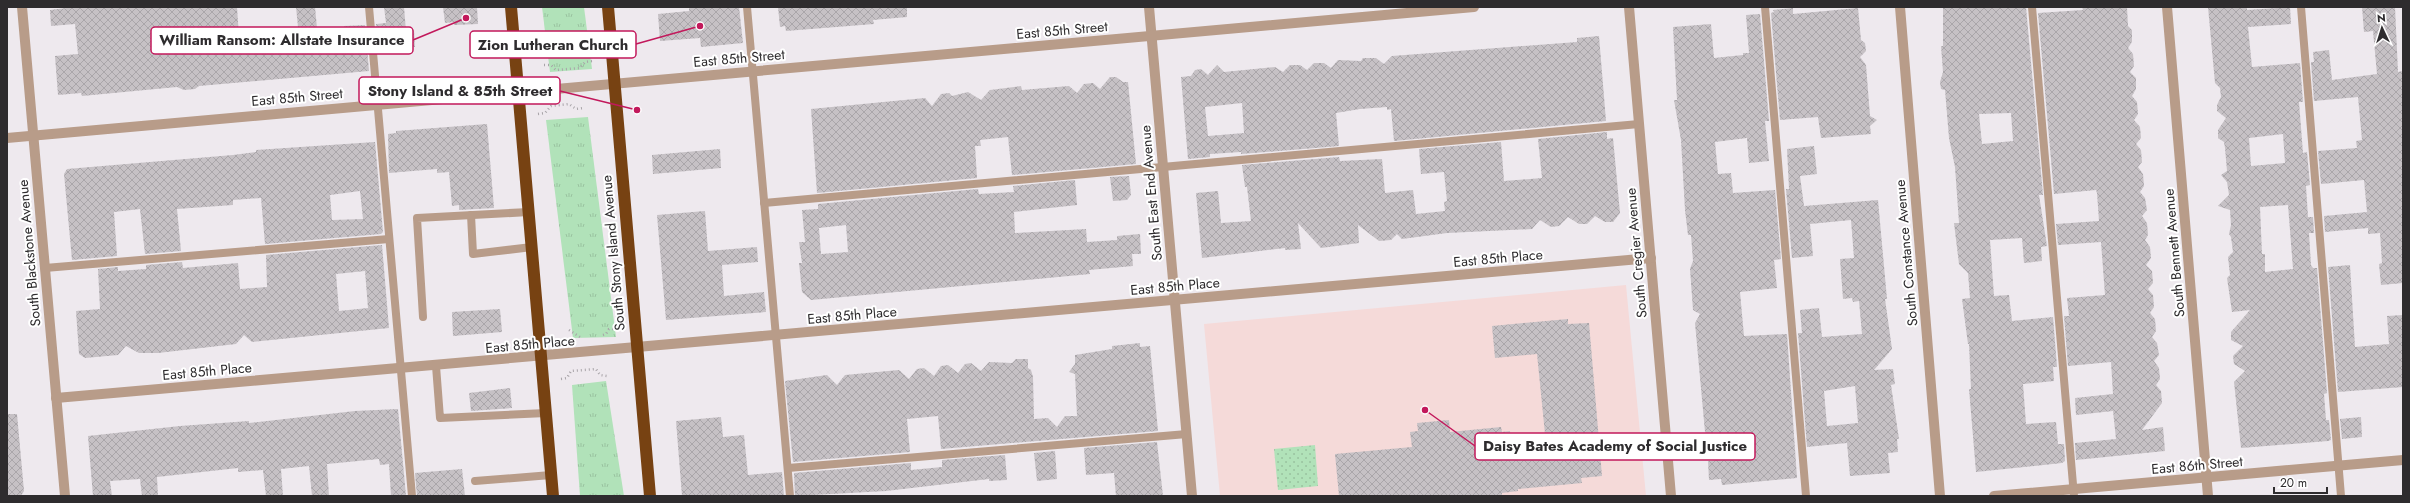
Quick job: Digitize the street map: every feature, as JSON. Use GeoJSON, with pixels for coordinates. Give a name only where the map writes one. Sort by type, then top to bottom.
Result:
{"type":"FeatureCollection","features":[{"type":"Feature","properties":{"kind":"highway"},"geometry":{"type":"LineString","coordinates":[[511,7],[553,496]]}},
{"type":"Feature","properties":{"kind":"highway","name":"South Stony Island Avenue"},"geometry":{"type":"LineString","coordinates":[[608,7],[650,496]]}},
{"type":"Feature","properties":{"kind":"street","name":"South Blackstone Avenue"},"geometry":{"type":"LineString","coordinates":[[22,7],[65,496]]}},
{"type":"Feature","properties":{"kind":"street","name":"South East End Avenue"},"geometry":{"type":"LineString","coordinates":[[1149,7],[1192,496]]}},
{"type":"Feature","properties":{"kind":"street","name":"East 85th Street"},"geometry":{"type":"LineString","coordinates":[[7,138],[377,104],[1152,37],[1474,7]]}},
{"type":"Feature","properties":{"kind":"street","name":"South Cregier Avenue"},"geometry":{"type":"LineString","coordinates":[[1629,7],[1671,496]]}},
{"type":"Feature","properties":{"kind":"street","name":"South Constance Avenue"},"geometry":{"type":"LineString","coordinates":[[1900,7],[1940,496]]}},
{"type":"Feature","properties":{"kind":"street","name":"South Bennett Avenue"},"geometry":{"type":"LineString","coordinates":[[2167,7],[2208,496]]}},
{"type":"Feature","properties":{"kind":"street","name":"East 85th Place"},"geometry":{"type":"LineString","coordinates":[[56,398],[541,357],[1651,258]]}},
{"type":"Feature","properties":{"kind":"street","name":"East 86th Street"},"geometry":{"type":"LineString","coordinates":[[1994,496],[2073,493],[2207,478],[2403,460]]}},
{"type":"Feature","properties":{"kind":"lane"},"geometry":{"type":"LineString","coordinates":[[369,7],[412,496]]}},
{"type":"Feature","properties":{"kind":"lane"},"geometry":{"type":"LineString","coordinates":[[747,7],[790,496]]}},
{"type":"Feature","properties":{"kind":"lane"},"geometry":{"type":"LineString","coordinates":[[1765,7],[1806,496]]}},
{"type":"Feature","properties":{"kind":"lane"},"geometry":{"type":"LineString","coordinates":[[2032,7],[2073,493]]}},
{"type":"Feature","properties":{"kind":"lane"},"geometry":{"type":"LineString","coordinates":[[2301,7],[2341,496]]}},
{"type":"Feature","properties":{"kind":"lane"},"geometry":{"type":"LineString","coordinates":[[764,203],[1639,124]]}},
{"type":"Feature","properties":{"kind":"lane"},"geometry":{"type":"LineString","coordinates":[[424,317],[417,218],[529,212]]}},
{"type":"Feature","properties":{"kind":"lane"},"geometry":{"type":"LineString","coordinates":[[471,215],[473,254],[532,247]]}},
{"type":"Feature","properties":{"kind":"lane"},"geometry":{"type":"LineString","coordinates":[[45,268],[389,239]]}},
{"type":"Feature","properties":{"kind":"lane"},"geometry":{"type":"LineString","coordinates":[[436,366],[440,418],[546,413]]}},
{"type":"Feature","properties":{"kind":"lane"},"geometry":{"type":"LineString","coordinates":[[788,468],[1186,434]]}},
{"type":"Feature","properties":{"kind":"lane"},"geometry":{"type":"LineString","coordinates":[[475,481],[551,475]]}},
{"type":"Feature","properties":{"kind":"path"},"geometry":{"type":"LineString","coordinates":[[544,65],[551,64],[556,70],[580,68],[585,62],[592,61]]}},
{"type":"Feature","properties":{"kind":"path"},"geometry":{"type":"LineString","coordinates":[[538,114],[545,113],[551,106],[569,104],[576,109],[584,108]]}},
{"type":"Feature","properties":{"kind":"path"},"geometry":{"type":"LineString","coordinates":[[599,335],[606,334],[609,329],[613,329]]}},
{"type":"Feature","properties":{"kind":"path"},"geometry":{"type":"LineString","coordinates":[[569,330],[578,337],[585,336]]}},
{"type":"Feature","properties":{"kind":"path"},"geometry":{"type":"LineString","coordinates":[[561,379],[567,378],[572,371],[596,369],[600,375],[607,376]]}},
{"type":"Feature","properties":{"kind":"shaded area"},"geometry":{"type":"Polygon","coordinates":[[[1626,285],[1646,496],[1220,496],[1204,324],[1626,285]]]}},
{"type":"Feature","properties":{"kind":"green space"},"geometry":{"type":"Polygon","coordinates":[[[542,7],[584,7],[592,69],[550,72],[542,7]]]}},
{"type":"Feature","properties":{"kind":"green space"},"geometry":{"type":"Polygon","coordinates":[[[588,117],[616,337],[573,338],[546,120],[588,117]]]}},
{"type":"Feature","properties":{"kind":"green space"},"geometry":{"type":"Polygon","coordinates":[[[606,381],[624,496],[580,496],[572,385],[606,381]]]}},
{"type":"Feature","properties":{"kind":"green space"},"geometry":{"type":"Polygon","coordinates":[[[1315,445],[1318,486],[1278,490],[1274,449],[1315,445]]]}},
{"type":"Feature","properties":{"kind":"building"},"geometry":{"type":"Polygon","coordinates":[[[74,7],[237,7],[239,37],[271,33],[271,30],[294,29],[294,27],[298,27],[296,7],[315,7],[318,39],[345,37],[344,26],[365,25],[369,71],[199,86],[195,89],[184,90],[177,87],[82,96],[81,93],[58,95],[55,56],[78,54],[75,24],[51,26],[50,10],[74,7]]]}},
{"type":"Feature","properties":{"kind":"building"},"geometry":{"type":"Polygon","coordinates":[[[384,7],[404,7],[406,31],[414,30],[415,47],[378,50],[376,24],[386,23],[384,7]]]}},
{"type":"Feature","properties":{"kind":"building"},"geometry":{"type":"Polygon","coordinates":[[[443,7],[477,7],[478,24],[454,25],[454,22],[445,23],[443,7]]]}},
{"type":"Feature","properties":{"kind":"building"},"geometry":{"type":"Polygon","coordinates":[[[689,7],[739,7],[743,43],[701,47],[700,38],[660,41],[658,14],[689,11],[689,7]]]}},
{"type":"Feature","properties":{"kind":"building"},"geometry":{"type":"Polygon","coordinates":[[[778,7],[907,7],[907,17],[873,20],[874,24],[786,31],[785,26],[780,27],[778,7]]]}},
{"type":"Feature","properties":{"kind":"building"},"geometry":{"type":"Polygon","coordinates":[[[1943,7],[2026,7],[2043,195],[2039,195],[2047,246],[2041,247],[2042,261],[2024,263],[2022,238],[1990,240],[1994,296],[2009,295],[2012,321],[2053,317],[2057,367],[2053,367],[2054,381],[2023,384],[2026,424],[2056,422],[2058,444],[2064,444],[2065,461],[2062,463],[1976,472],[1969,389],[1971,389],[1969,344],[1962,299],[1970,298],[1968,273],[1959,264],[1954,223],[1959,223],[1955,167],[1949,138],[1945,90],[1941,89],[1940,82],[1943,72],[1941,46],[1943,46],[1943,7]],[[2011,113],[1979,114],[1982,144],[2013,141],[2011,113]]]}},
{"type":"Feature","properties":{"kind":"building"},"geometry":{"type":"Polygon","coordinates":[[[2082,7],[2127,7],[2128,26],[2132,30],[2132,42],[2128,48],[2133,54],[2134,66],[2130,72],[2136,78],[2136,89],[2132,96],[2137,102],[2138,114],[2134,120],[2140,127],[2141,138],[2136,144],[2141,150],[2142,162],[2138,167],[2143,174],[2144,186],[2140,192],[2145,198],[2147,210],[2142,216],[2147,223],[2148,235],[2145,240],[2150,247],[2151,258],[2146,265],[2152,271],[2153,283],[2148,289],[2153,295],[2154,307],[2150,313],[2155,319],[2156,331],[2152,337],[2157,343],[2159,355],[2154,361],[2159,368],[2160,379],[2156,385],[2161,391],[2162,403],[2142,430],[2163,427],[2165,451],[2076,460],[2075,443],[2116,439],[2113,411],[2076,415],[2075,398],[2113,394],[2111,362],[2068,366],[2064,316],[2069,316],[2067,298],[2105,295],[2101,242],[2058,245],[2056,224],[2099,221],[2097,193],[2096,190],[2054,194],[2038,13],[2083,10],[2082,7]]]}},
{"type":"Feature","properties":{"kind":"building"},"geometry":{"type":"Polygon","coordinates":[[[2208,7],[2247,7],[2247,10],[2290,7],[2291,24],[2248,27],[2252,67],[2300,63],[2303,102],[2299,102],[2303,153],[2307,152],[2310,185],[2306,186],[2308,217],[2313,217],[2314,233],[2309,233],[2311,265],[2313,268],[2317,268],[2327,393],[2324,394],[2326,420],[2329,420],[2331,440],[2328,441],[2241,448],[2234,382],[2245,371],[2234,364],[2233,356],[2243,346],[2231,340],[2231,332],[2250,310],[2232,312],[2227,278],[2230,275],[2228,257],[2233,252],[2231,237],[2229,234],[2231,225],[2230,210],[2218,206],[2229,195],[2227,182],[2221,175],[2227,171],[2224,142],[2218,138],[2218,130],[2226,118],[2217,111],[2217,105],[2221,97],[2220,88],[2215,83],[2208,7]],[[2283,134],[2249,138],[2251,166],[2285,163],[2283,134]],[[2288,205],[2260,207],[2262,254],[2265,254],[2265,272],[2293,269],[2288,205]]]}},
{"type":"Feature","properties":{"kind":"building"},"geometry":{"type":"Polygon","coordinates":[[[2362,7],[2395,7],[2398,72],[2403,71],[2403,283],[2381,285],[2379,264],[2382,263],[2380,233],[2368,234],[2368,228],[2325,232],[2324,216],[2367,212],[2364,180],[2321,184],[2318,151],[2357,148],[2356,141],[2362,140],[2358,97],[2314,101],[2311,62],[2314,62],[2313,52],[2329,50],[2332,80],[2377,74],[2373,31],[2364,32],[2362,7]]]}},
{"type":"Feature","properties":{"kind":"building"},"geometry":{"type":"Polygon","coordinates":[[[1793,8],[1793,14],[1858,8],[1861,40],[1865,43],[1866,51],[1860,57],[1866,65],[1870,116],[1877,120],[1870,126],[1871,134],[1821,138],[1818,117],[1780,120],[1771,13],[1774,12],[1773,10],[1793,8]]]}},
{"type":"Feature","properties":{"kind":"building"},"geometry":{"type":"Polygon","coordinates":[[[1760,14],[1769,121],[1765,121],[1769,161],[1749,163],[1747,138],[1715,142],[1718,174],[1731,173],[1733,193],[1775,190],[1781,259],[1774,260],[1777,288],[1740,292],[1744,336],[1787,334],[1797,478],[1722,485],[1721,479],[1709,480],[1708,461],[1733,458],[1705,432],[1695,323],[1700,314],[1693,310],[1690,269],[1693,261],[1691,235],[1688,235],[1681,140],[1674,100],[1677,100],[1673,27],[1711,24],[1714,58],[1743,55],[1743,53],[1749,53],[1746,15],[1760,14]]]}},
{"type":"Feature","properties":{"kind":"building"},"geometry":{"type":"Polygon","coordinates":[[[1599,36],[1606,121],[1394,141],[1391,109],[1387,110],[1387,107],[1360,109],[1336,113],[1339,146],[1241,154],[1241,152],[1210,154],[1210,157],[1188,159],[1181,77],[1191,76],[1195,70],[1201,69],[1208,75],[1217,65],[1224,72],[1275,67],[1283,72],[1290,65],[1300,65],[1307,70],[1314,63],[1324,63],[1331,68],[1338,60],[1361,61],[1363,58],[1376,58],[1384,64],[1392,56],[1577,42],[1577,38],[1599,36]],[[1242,103],[1205,107],[1208,136],[1244,133],[1242,103]]]}},
{"type":"Feature","properties":{"kind":"building"},"geometry":{"type":"Polygon","coordinates":[[[1110,77],[1116,77],[1123,82],[1128,82],[1136,164],[1012,175],[1008,137],[980,140],[981,146],[975,146],[977,178],[817,193],[811,109],[925,98],[932,106],[941,94],[949,93],[952,96],[968,92],[981,100],[990,90],[1021,86],[1022,90],[1069,86],[1077,93],[1084,84],[1093,83],[1100,89],[1110,77]]]}},
{"type":"Feature","properties":{"kind":"building"},"geometry":{"type":"Polygon","coordinates":[[[487,124],[494,208],[459,210],[459,205],[452,206],[449,172],[437,173],[437,169],[389,173],[388,134],[396,133],[396,131],[487,124]]]}},
{"type":"Feature","properties":{"kind":"building"},"geometry":{"type":"Polygon","coordinates":[[[1607,132],[1607,139],[1613,138],[1620,213],[1613,222],[1605,222],[1595,216],[1587,224],[1579,224],[1568,217],[1559,226],[1551,227],[1540,220],[1532,229],[1447,233],[1402,239],[1397,234],[1391,240],[1379,241],[1358,225],[1359,243],[1321,248],[1298,223],[1301,249],[1285,250],[1285,248],[1202,258],[1196,193],[1218,191],[1221,223],[1251,221],[1247,187],[1245,187],[1242,165],[1339,157],[1340,161],[1382,159],[1385,193],[1413,190],[1416,214],[1445,211],[1444,202],[1447,201],[1444,172],[1421,174],[1419,149],[1501,142],[1504,181],[1542,178],[1538,139],[1607,132]]]}},
{"type":"Feature","properties":{"kind":"building"},"geometry":{"type":"Polygon","coordinates":[[[375,142],[383,232],[381,234],[265,244],[261,198],[233,200],[233,205],[177,209],[181,251],[145,254],[140,209],[114,212],[117,256],[72,260],[64,174],[67,169],[233,155],[256,152],[256,150],[375,142]],[[360,191],[330,195],[332,220],[363,219],[360,191]]]}},
{"type":"Feature","properties":{"kind":"building"},"geometry":{"type":"Polygon","coordinates":[[[1814,146],[1817,174],[1800,176],[1804,206],[1878,200],[1887,299],[1885,299],[1892,349],[1874,370],[1893,369],[1895,384],[1891,385],[1899,439],[1897,439],[1898,452],[1888,453],[1890,473],[1850,476],[1847,443],[1807,447],[1798,333],[1802,333],[1800,310],[1819,308],[1822,337],[1862,334],[1859,301],[1853,302],[1852,298],[1843,299],[1840,259],[1854,258],[1851,220],[1810,224],[1813,256],[1792,258],[1786,189],[1789,189],[1787,149],[1814,146]],[[1855,386],[1824,391],[1827,426],[1858,423],[1855,386]]]}},
{"type":"Feature","properties":{"kind":"building"},"geometry":{"type":"Polygon","coordinates":[[[720,149],[721,168],[653,174],[652,155],[720,149]]]}},
{"type":"Feature","properties":{"kind":"building"},"geometry":{"type":"Polygon","coordinates":[[[1129,176],[1131,195],[1127,200],[1113,201],[1110,177],[1129,176]]]}},
{"type":"Feature","properties":{"kind":"building"},"geometry":{"type":"Polygon","coordinates":[[[1075,180],[1077,205],[1014,212],[1015,233],[1086,229],[1087,242],[1117,240],[1117,236],[1140,234],[1141,254],[1132,254],[1133,266],[1089,270],[1090,274],[811,300],[802,292],[799,263],[802,263],[799,242],[805,242],[802,210],[818,209],[818,204],[978,189],[979,194],[1014,192],[1013,186],[1075,180]],[[846,225],[819,228],[821,254],[848,252],[846,225]]]}},
{"type":"Feature","properties":{"kind":"building"},"geometry":{"type":"Polygon","coordinates":[[[705,211],[708,251],[757,247],[758,262],[722,265],[724,296],[764,292],[766,312],[666,320],[657,215],[705,211]]]}},
{"type":"Feature","properties":{"kind":"building"},"geometry":{"type":"Polygon","coordinates":[[[382,245],[389,328],[252,342],[244,335],[236,344],[158,353],[139,353],[126,346],[118,355],[85,358],[79,354],[76,311],[100,309],[98,269],[118,267],[118,271],[146,269],[146,265],[182,262],[183,268],[238,263],[240,289],[267,287],[266,255],[382,245]],[[365,271],[336,274],[339,311],[368,308],[365,271]]]}},
{"type":"Feature","properties":{"kind":"building"},"geometry":{"type":"Polygon","coordinates":[[[2350,265],[2355,347],[2389,344],[2387,316],[2403,315],[2403,387],[2338,392],[2328,267],[2350,265]]]}},
{"type":"Feature","properties":{"kind":"building"},"geometry":{"type":"Polygon","coordinates":[[[500,309],[502,332],[453,336],[452,312],[500,309]]]}},
{"type":"Feature","properties":{"kind":"building"},"geometry":{"type":"Polygon","coordinates":[[[1568,319],[1568,324],[1589,323],[1602,476],[1581,478],[1582,483],[1518,489],[1518,491],[1502,493],[1502,496],[1339,496],[1335,454],[1412,447],[1410,432],[1418,431],[1417,423],[1449,420],[1450,432],[1501,427],[1502,432],[1510,431],[1513,457],[1547,454],[1537,354],[1495,358],[1492,326],[1568,319]]]}},
{"type":"Feature","properties":{"kind":"building"},"geometry":{"type":"Polygon","coordinates":[[[1140,343],[1140,347],[1150,346],[1158,431],[941,449],[938,416],[907,419],[910,452],[793,462],[785,381],[827,375],[837,385],[845,375],[899,370],[909,379],[917,369],[924,368],[934,376],[941,366],[948,365],[958,373],[965,364],[971,363],[981,371],[989,362],[1012,363],[1016,359],[1028,359],[1028,368],[1031,370],[1033,377],[1034,419],[1048,418],[1057,427],[1065,416],[1077,416],[1075,374],[1069,372],[1075,364],[1075,355],[1112,349],[1112,346],[1140,343]]]}},
{"type":"Feature","properties":{"kind":"building"},"geometry":{"type":"Polygon","coordinates":[[[510,388],[512,408],[471,411],[469,393],[510,388]]]}},
{"type":"Feature","properties":{"kind":"building"},"geometry":{"type":"Polygon","coordinates":[[[398,409],[406,496],[391,496],[389,464],[380,465],[379,459],[327,464],[329,496],[312,496],[309,466],[281,469],[283,496],[266,496],[263,470],[238,472],[238,468],[157,477],[158,496],[142,496],[140,479],[110,481],[112,496],[93,496],[88,436],[180,426],[249,421],[249,423],[355,411],[398,409]]]}},
{"type":"Feature","properties":{"kind":"building"},"geometry":{"type":"Polygon","coordinates":[[[7,414],[17,414],[24,491],[21,496],[7,496],[7,414]]]}},
{"type":"Feature","properties":{"kind":"building"},"geometry":{"type":"Polygon","coordinates":[[[721,417],[723,437],[744,435],[748,475],[782,472],[784,496],[682,496],[676,421],[721,417]]]}},
{"type":"Feature","properties":{"kind":"building"},"geometry":{"type":"Polygon","coordinates":[[[2361,417],[2362,437],[2342,439],[2340,419],[2361,417]]]}},
{"type":"Feature","properties":{"kind":"building"},"geometry":{"type":"Polygon","coordinates":[[[1157,442],[1163,496],[1116,496],[1114,473],[1086,475],[1084,448],[1157,442]]]}},
{"type":"Feature","properties":{"kind":"building"},"geometry":{"type":"Polygon","coordinates":[[[1055,451],[1057,479],[1037,481],[1034,453],[1055,451]]]}},
{"type":"Feature","properties":{"kind":"building"},"geometry":{"type":"Polygon","coordinates":[[[1005,455],[1007,480],[989,481],[989,479],[886,491],[795,496],[794,473],[911,463],[911,470],[942,467],[942,460],[1005,455]]]}},
{"type":"Feature","properties":{"kind":"building"},"geometry":{"type":"Polygon","coordinates":[[[462,469],[465,496],[417,496],[415,473],[462,469]]]}},
{"type":"Feature","properties":{"kind":"place","name":"William Ransom: Allstate Insurance"},"geometry":{"type":"Point","coordinates":[466,18]}},
{"type":"Feature","properties":{"kind":"place","name":"Zion Lutheran Church"},"geometry":{"type":"Point","coordinates":[700,26]}},
{"type":"Feature","properties":{"kind":"place","name":"Stony Island & 85th Street"},"geometry":{"type":"Point","coordinates":[637,110]}},
{"type":"Feature","properties":{"kind":"place","name":"Daisy Bates Academy of Social Justice"},"geometry":{"type":"Point","coordinates":[1425,410]}}]}
